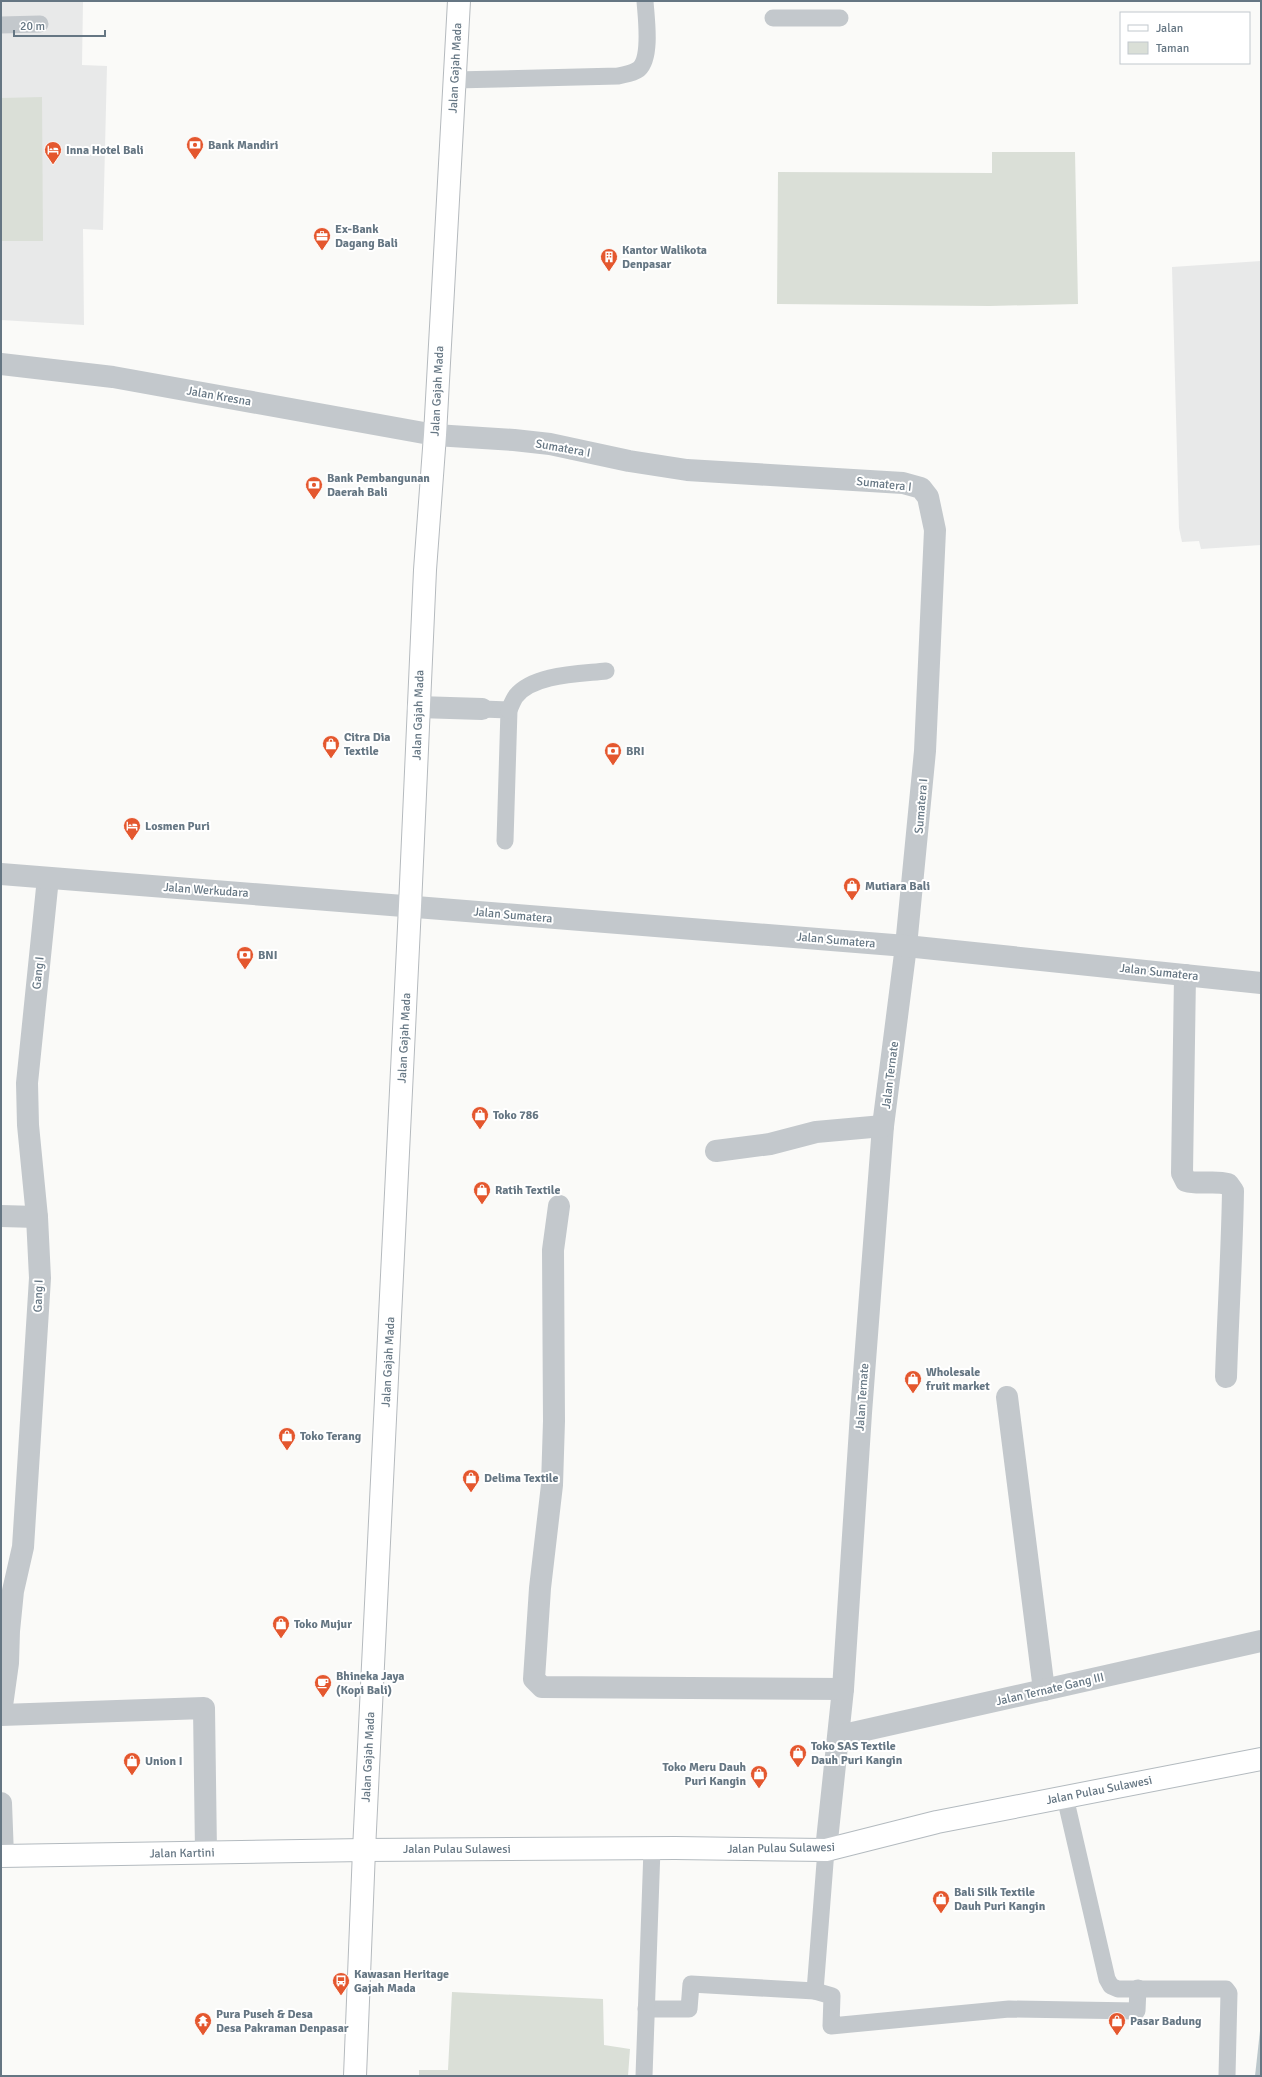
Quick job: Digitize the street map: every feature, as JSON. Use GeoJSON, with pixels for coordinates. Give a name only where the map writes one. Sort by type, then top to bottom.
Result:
{"type":"FeatureCollection","features":[{"type":"Feature","properties":{"kind":"main road","name":"Jalan Gajah Mada"},"geometry":{"type":"LineString","coordinates":[[355,2076],[364,1850],[410,906],[424,570],[435,435],[458,1]]}},
{"type":"Feature","properties":{"kind":"main road","name":"Jalan Pulau Sulawesi"},"geometry":{"type":"LineString","coordinates":[[364,1850],[826,1850],[937,1822],[1261,1759]]}},
{"type":"Feature","properties":{"kind":"main road","name":"Jalan Kartini"},"geometry":{"type":"LineString","coordinates":[[2,1856],[364,1850]]}},
{"type":"Feature","properties":{"kind":"street","name":"Jalan Kresna"},"geometry":{"type":"LineString","coordinates":[[1,364],[113,376],[435,435]]}},
{"type":"Feature","properties":{"kind":"street","name":"Sumatera I"},"geometry":{"type":"LineString","coordinates":[[435,435],[550,444],[629,461],[687,470],[903,483],[921,488],[928,497],[935,530],[925,751],[906,946]]}},
{"type":"Feature","properties":{"kind":"street"},"geometry":{"type":"LineString","coordinates":[[418,707],[482,709]]}},
{"type":"Feature","properties":{"kind":"street","name":"Jalan Werkudara"},"geometry":{"type":"LineString","coordinates":[[1,874],[410,906]]}},
{"type":"Feature","properties":{"kind":"street","name":"Gang I"},"geometry":{"type":"LineString","coordinates":[[1,1714],[8,1664],[9,1631],[13,1591],[23,1547],[40,1278],[37,1217],[28,1125],[27,1083],[48,878]]}},
{"type":"Feature","properties":{"kind":"street","name":"Jalan Sumatera"},"geometry":{"type":"LineString","coordinates":[[410,906],[906,946],[1261,983]]}},
{"type":"Feature","properties":{"kind":"street","name":"Jalan Ternate"},"geometry":{"type":"LineString","coordinates":[[826,1850],[843,1689],[861,1413],[883,1126],[906,946]]}},
{"type":"Feature","properties":{"kind":"street"},"geometry":{"type":"LineString","coordinates":[[1185,975],[1182,1173],[1186,1181],[1193,1183],[1220,1182],[1228,1184],[1233,1191],[1232,1267],[1227,1325],[1226,1377]]}},
{"type":"Feature","properties":{"kind":"street"},"geometry":{"type":"LineString","coordinates":[[716,1151],[770,1144],[816,1132],[883,1126]]}},
{"type":"Feature","properties":{"kind":"street"},"geometry":{"type":"LineString","coordinates":[[559,1206],[553,1256],[554,1421],[552,1485],[540,1588],[534,1678],[542,1687],[843,1689]]}},
{"type":"Feature","properties":{"kind":"street"},"geometry":{"type":"LineString","coordinates":[[1,1216],[37,1217]]}},
{"type":"Feature","properties":{"kind":"street"},"geometry":{"type":"LineString","coordinates":[[1007,1397],[1044,1690]]}},
{"type":"Feature","properties":{"kind":"street","name":"Jalan Ternate Gang III"},"geometry":{"type":"LineString","coordinates":[[839,1736],[1261,1641]]}},
{"type":"Feature","properties":{"kind":"street"},"geometry":{"type":"LineString","coordinates":[[1,1714],[204,1708],[206,1852]]}},
{"type":"Feature","properties":{"kind":"street"},"geometry":{"type":"LineString","coordinates":[[1,1803],[2,1856]]}},
{"type":"Feature","properties":{"kind":"lane"},"geometry":{"type":"LineString","coordinates":[[454,80],[618,76],[632,74],[640,68],[645,58],[647,46],[645,1]]}},
{"type":"Feature","properties":{"kind":"lane"},"geometry":{"type":"LineString","coordinates":[[773,18],[840,18]]}},
{"type":"Feature","properties":{"kind":"lane"},"geometry":{"type":"LineString","coordinates":[[1,25],[40,24]]}},
{"type":"Feature","properties":{"kind":"lane"},"geometry":{"type":"LineString","coordinates":[[505,841],[509,710],[516,696],[537,683],[552,677],[606,671]]}},
{"type":"Feature","properties":{"kind":"lane"},"geometry":{"type":"LineString","coordinates":[[482,709],[509,710]]}},
{"type":"Feature","properties":{"kind":"lane"},"geometry":{"type":"LineString","coordinates":[[1065,1797],[1107,1979],[1111,1986],[1118,1988],[1226,1989],[1229,1993],[1227,2076]]}},
{"type":"Feature","properties":{"kind":"lane"},"geometry":{"type":"LineString","coordinates":[[644,2076],[652,1849]]}},
{"type":"Feature","properties":{"kind":"lane"},"geometry":{"type":"LineString","coordinates":[[815,1991],[826,1850]]}},
{"type":"Feature","properties":{"kind":"lane"},"geometry":{"type":"LineString","coordinates":[[646,2009],[689,2009],[691,1984],[815,1991],[832,1996],[831,2026],[1009,2009],[1138,2011],[1138,1988]]}},
{"type":"Feature","properties":{"kind":"shaded area","name":"Inna Hotel Bali"},"geometry":{"type":"Polygon","coordinates":[[[1,1],[83,1],[82,65],[107,66],[103,230],[83,229],[84,325],[1,320],[1,1]]]}},
{"type":"Feature","properties":{"kind":"shaded area"},"geometry":{"type":"Polygon","coordinates":[[[1261,261],[1261,545],[1201,549],[1199,541],[1182,542],[1179,528],[1172,267],[1261,261]]]}},
{"type":"Feature","properties":{"kind":"shaded area"},"geometry":{"type":"Polygon","coordinates":[[[1261,2022],[1261,2076],[1255,2076],[1261,2022]]]}},
{"type":"Feature","properties":{"kind":"green space"},"geometry":{"type":"Polygon","coordinates":[[[42,97],[43,241],[1,241],[1,98],[42,97]]]}},
{"type":"Feature","properties":{"kind":"green space"},"geometry":{"type":"Polygon","coordinates":[[[992,152],[1075,152],[1078,304],[990,306],[777,304],[778,172],[992,173],[992,152]]]}},
{"type":"Feature","properties":{"kind":"green space"},"geometry":{"type":"Polygon","coordinates":[[[452,1992],[603,1999],[604,2045],[630,2049],[628,2076],[419,2076],[419,2070],[448,2070],[452,1992]]]}},
{"type":"Feature","properties":{"kind":"place","name":"Bank Mandiri"},"geometry":{"type":"Point","coordinates":[195,160]}},
{"type":"Feature","properties":{"kind":"place","name":"Inna Hotel Bali"},"geometry":{"type":"Point","coordinates":[53,165]}},
{"type":"Feature","properties":{"kind":"place","name":"Ex-Bank Dagang Bali"},"geometry":{"type":"Point","coordinates":[322,251]}},
{"type":"Feature","properties":{"kind":"place","name":"Kantor Walikota Denpasar"},"geometry":{"type":"Point","coordinates":[609,272]}},
{"type":"Feature","properties":{"kind":"place","name":"Bank Pembangunan Daerah Bali"},"geometry":{"type":"Point","coordinates":[314,500]}},
{"type":"Feature","properties":{"kind":"place","name":"Citra Dia Textile"},"geometry":{"type":"Point","coordinates":[331,759]}},
{"type":"Feature","properties":{"kind":"place","name":"BRI"},"geometry":{"type":"Point","coordinates":[613,766]}},
{"type":"Feature","properties":{"kind":"place","name":"Losmen Puri"},"geometry":{"type":"Point","coordinates":[132,841]}},
{"type":"Feature","properties":{"kind":"place","name":"Mutiara Bali"},"geometry":{"type":"Point","coordinates":[852,901]}},
{"type":"Feature","properties":{"kind":"place","name":"BNI"},"geometry":{"type":"Point","coordinates":[245,970]}},
{"type":"Feature","properties":{"kind":"place","name":"Toko 786"},"geometry":{"type":"Point","coordinates":[480,1130]}},
{"type":"Feature","properties":{"kind":"place","name":"Ratih Textile"},"geometry":{"type":"Point","coordinates":[482,1205]}},
{"type":"Feature","properties":{"kind":"place","name":"Wholesale fruit market"},"geometry":{"type":"Point","coordinates":[913,1394]}},
{"type":"Feature","properties":{"kind":"place","name":"Toko Terang"},"geometry":{"type":"Point","coordinates":[287,1451]}},
{"type":"Feature","properties":{"kind":"place","name":"Delima Textile"},"geometry":{"type":"Point","coordinates":[471,1493]}},
{"type":"Feature","properties":{"kind":"place","name":"Toko Mujur"},"geometry":{"type":"Point","coordinates":[281,1639]}},
{"type":"Feature","properties":{"kind":"place","name":"Bhineka Jaya (Kopi Bali)"},"geometry":{"type":"Point","coordinates":[323,1698]}},
{"type":"Feature","properties":{"kind":"place","name":"Toko SAS Textile Dauh Puri Kangin"},"geometry":{"type":"Point","coordinates":[798,1768]}},
{"type":"Feature","properties":{"kind":"place","name":"Union I"},"geometry":{"type":"Point","coordinates":[132,1776]}},
{"type":"Feature","properties":{"kind":"place","name":"Toko Meru Dauh Puri Kangin"},"geometry":{"type":"Point","coordinates":[759,1789]}},
{"type":"Feature","properties":{"kind":"place","name":"Bali Silk Textile Dauh Puri Kangin"},"geometry":{"type":"Point","coordinates":[941,1914]}},
{"type":"Feature","properties":{"kind":"place","name":"Kawasan Heritage Gajah Mada"},"geometry":{"type":"Point","coordinates":[341,1996]}},
{"type":"Feature","properties":{"kind":"place","name":"Pura Puseh & Desa Desa Pakraman Denpasar"},"geometry":{"type":"Point","coordinates":[203,2036]}},
{"type":"Feature","properties":{"kind":"place","name":"Pasar Badung"},"geometry":{"type":"Point","coordinates":[1117,2036]}}]}
